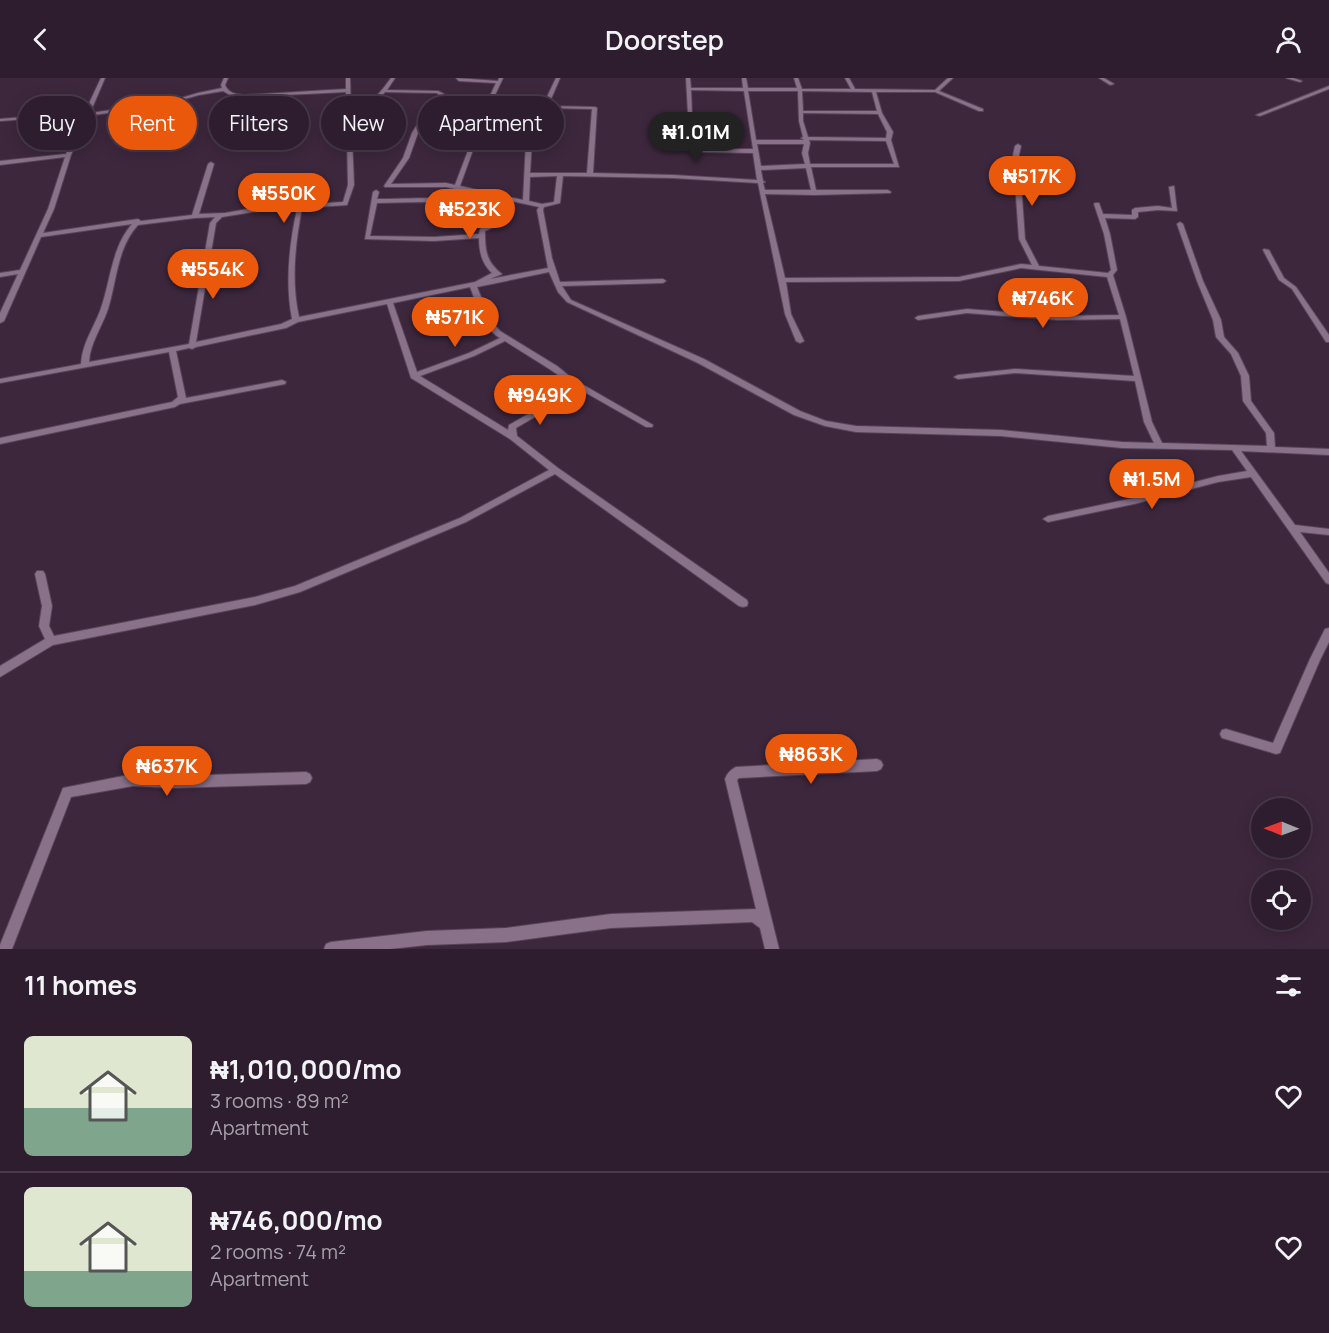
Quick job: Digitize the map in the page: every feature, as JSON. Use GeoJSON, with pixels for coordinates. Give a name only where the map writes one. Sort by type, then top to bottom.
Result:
{"type":"FeatureCollection","features":[{"type":"Feature","properties":{"kind":"street"},"geometry":{"type":"LineString","coordinates":[[94,96],[103,78]]}},
{"type":"Feature","properties":{"kind":"street"},"geometry":{"type":"LineString","coordinates":[[224,89],[226,78]]}},
{"type":"Feature","properties":{"kind":"street"},"geometry":{"type":"LineString","coordinates":[[348,78],[349,96]]}},
{"type":"Feature","properties":{"kind":"street"},"geometry":{"type":"LineString","coordinates":[[379,96],[393,78]]}},
{"type":"Feature","properties":{"kind":"street"},"geometry":{"type":"LineString","coordinates":[[458,78],[459,80],[500,80],[492,96]]}},
{"type":"Feature","properties":{"kind":"street"},"geometry":{"type":"LineString","coordinates":[[550,96],[558,78]]}},
{"type":"Feature","properties":{"kind":"street"},"geometry":{"type":"LineString","coordinates":[[688,78],[690,114],[699,151],[756,151]]}},
{"type":"Feature","properties":{"kind":"street"},"geometry":{"type":"LineString","coordinates":[[744,78],[762,192],[788,314],[800,342]]}},
{"type":"Feature","properties":{"kind":"street"},"geometry":{"type":"LineString","coordinates":[[796,78],[800,91],[802,127],[805,132],[805,153],[814,194]]}},
{"type":"Feature","properties":{"kind":"street"},"geometry":{"type":"LineString","coordinates":[[847,78],[854,92]]}},
{"type":"Feature","properties":{"kind":"street"},"geometry":{"type":"LineString","coordinates":[[936,92],[951,78]]}},
{"type":"Feature","properties":{"kind":"street"},"geometry":{"type":"LineString","coordinates":[[1101,78],[1112,84]]}},
{"type":"Feature","properties":{"kind":"street"},"geometry":{"type":"LineString","coordinates":[[1288,78],[1300,81]]}},
{"type":"Feature","properties":{"kind":"street"},"geometry":{"type":"LineString","coordinates":[[1258,115],[1329,87]]}},
{"type":"Feature","properties":{"kind":"street"},"geometry":{"type":"LineString","coordinates":[[96,113],[168,103],[224,89]]}},
{"type":"Feature","properties":{"kind":"street"},"geometry":{"type":"LineString","coordinates":[[224,89],[230,94],[244,96],[349,90]]}},
{"type":"Feature","properties":{"kind":"street"},"geometry":{"type":"LineString","coordinates":[[688,89],[936,92],[981,110]]}},
{"type":"Feature","properties":{"kind":"street"},"geometry":{"type":"LineString","coordinates":[[383,91],[438,92],[441,93],[439,96]]}},
{"type":"Feature","properties":{"kind":"street"},"geometry":{"type":"LineString","coordinates":[[759,168],[897,166],[888,140],[890,132],[880,113],[874,92]]}},
{"type":"Feature","properties":{"kind":"street"},"geometry":{"type":"LineString","coordinates":[[564,107],[595,108],[590,175]]}},
{"type":"Feature","properties":{"kind":"street"},"geometry":{"type":"LineString","coordinates":[[801,112],[880,113]]}},
{"type":"Feature","properties":{"kind":"street"},"geometry":{"type":"LineString","coordinates":[[0,120],[18,119]]}},
{"type":"Feature","properties":{"kind":"street"},"geometry":{"type":"LineString","coordinates":[[418,128],[406,158],[387,186],[457,187],[542,206],[556,203],[560,175]]}},
{"type":"Feature","properties":{"kind":"street"},"geometry":{"type":"LineString","coordinates":[[754,142],[888,140]]}},
{"type":"Feature","properties":{"kind":"street"},"geometry":{"type":"LineString","coordinates":[[1018,146],[1016,155],[1022,239],[1037,268]]}},
{"type":"Feature","properties":{"kind":"street"},"geometry":{"type":"LineString","coordinates":[[0,321],[4,305],[40,235],[56,196],[70,150]]}},
{"type":"Feature","properties":{"kind":"street"},"geometry":{"type":"LineString","coordinates":[[40,235],[142,221],[345,204],[351,185],[351,150]]}},
{"type":"Feature","properties":{"kind":"street"},"geometry":{"type":"LineString","coordinates":[[457,187],[471,150]]}},
{"type":"Feature","properties":{"kind":"street"},"geometry":{"type":"LineString","coordinates":[[526,201],[529,150]]}},
{"type":"Feature","properties":{"kind":"street"},"geometry":{"type":"LineString","coordinates":[[0,164],[68,155]]}},
{"type":"Feature","properties":{"kind":"street"},"geometry":{"type":"LineString","coordinates":[[195,216],[211,164]]}},
{"type":"Feature","properties":{"kind":"street"},"geometry":{"type":"LineString","coordinates":[[527,175],[715,178],[762,182]]}},
{"type":"Feature","properties":{"kind":"street"},"geometry":{"type":"LineString","coordinates":[[1101,216],[1136,216],[1135,210],[1158,208],[1175,210],[1172,186]]}},
{"type":"Feature","properties":{"kind":"street"},"geometry":{"type":"LineString","coordinates":[[376,192],[367,238],[434,239],[482,236]]}},
{"type":"Feature","properties":{"kind":"street"},"geometry":{"type":"LineString","coordinates":[[762,192],[814,194],[888,192]]}},
{"type":"Feature","properties":{"kind":"street"},"geometry":{"type":"LineString","coordinates":[[374,201],[462,202],[494,212],[497,220],[494,225],[482,230],[488,266],[495,274],[516,277]]}},
{"type":"Feature","properties":{"kind":"street"},"geometry":{"type":"LineString","coordinates":[[1097,204],[1114,270],[1110,275]]}},
{"type":"Feature","properties":{"kind":"street"},"geometry":{"type":"LineString","coordinates":[[296,320],[291,303],[292,246],[300,206]]}},
{"type":"Feature","properties":{"kind":"street"},"geometry":{"type":"LineString","coordinates":[[542,206],[540,210],[552,269],[561,293],[579,307],[701,361],[797,413],[825,423],[856,429],[1001,434],[1122,445],[1329,452]]}},
{"type":"Feature","properties":{"kind":"street"},"geometry":{"type":"LineString","coordinates":[[192,346],[213,223],[220,215]]}},
{"type":"Feature","properties":{"kind":"street"},"geometry":{"type":"LineString","coordinates":[[85,364],[88,344],[100,319],[126,235],[132,225],[142,221]]}},
{"type":"Feature","properties":{"kind":"street"},"geometry":{"type":"LineString","coordinates":[[1180,224],[1200,281],[1217,320],[1220,337],[1234,353],[1245,376],[1246,401],[1270,433],[1271,450]]}},
{"type":"Feature","properties":{"kind":"street"},"geometry":{"type":"LineString","coordinates":[[1266,250],[1281,279],[1294,288],[1329,340]]}},
{"type":"Feature","properties":{"kind":"street"},"geometry":{"type":"LineString","coordinates":[[782,280],[959,279],[1021,266],[1110,275]]}},
{"type":"Feature","properties":{"kind":"street"},"geometry":{"type":"LineString","coordinates":[[0,381],[192,346],[283,326],[296,320],[552,269]]}},
{"type":"Feature","properties":{"kind":"street"},"geometry":{"type":"LineString","coordinates":[[0,274],[23,271]]}},
{"type":"Feature","properties":{"kind":"street"},"geometry":{"type":"LineString","coordinates":[[473,286],[495,274]]}},
{"type":"Feature","properties":{"kind":"street"},"geometry":{"type":"LineString","coordinates":[[1110,275],[1123,317],[1148,422],[1159,445]]}},
{"type":"Feature","properties":{"kind":"street"},"geometry":{"type":"LineString","coordinates":[[558,284],[663,281]]}},
{"type":"Feature","properties":{"kind":"street"},"geometry":{"type":"LineString","coordinates":[[473,286],[488,321],[497,333],[581,387],[649,425]]}},
{"type":"Feature","properties":{"kind":"street"},"geometry":{"type":"LineString","coordinates":[[389,301],[414,376],[513,437],[555,470],[743,603]]}},
{"type":"Feature","properties":{"kind":"street"},"geometry":{"type":"LineString","coordinates":[[918,318],[967,311],[1059,318],[1123,317]]}},
{"type":"Feature","properties":{"kind":"street"},"geometry":{"type":"LineString","coordinates":[[414,376],[463,358],[505,338]]}},
{"type":"Feature","properties":{"kind":"street"},"geometry":{"type":"LineString","coordinates":[[172,350],[182,398],[177,402]]}},
{"type":"Feature","properties":{"kind":"street"},"geometry":{"type":"LineString","coordinates":[[958,377],[1015,370],[1138,379]]}},
{"type":"Feature","properties":{"kind":"street"},"geometry":{"type":"LineString","coordinates":[[0,441],[177,402],[282,382]]}},
{"type":"Feature","properties":{"kind":"street"},"geometry":{"type":"LineString","coordinates":[[513,437],[512,427],[581,387]]}},
{"type":"Feature","properties":{"kind":"street"},"geometry":{"type":"LineString","coordinates":[[1235,448],[1329,580]]}},
{"type":"Feature","properties":{"kind":"street"},"geometry":{"type":"LineString","coordinates":[[0,672],[51,641],[255,601],[297,589],[463,520],[555,470]]}},
{"type":"Feature","properties":{"kind":"street"},"geometry":{"type":"LineString","coordinates":[[1048,519],[1164,494],[1198,482],[1252,474]]}},
{"type":"Feature","properties":{"kind":"street"},"geometry":{"type":"LineString","coordinates":[[1292,528],[1329,532]]}},
{"type":"Feature","properties":{"kind":"street"},"geometry":{"type":"LineString","coordinates":[[40,574],[47,606],[44,626],[51,641]]}},
{"type":"Feature","properties":{"kind":"street"},"geometry":{"type":"LineString","coordinates":[[1226,734],[1276,748],[1329,632]]}},
{"type":"Feature","properties":{"kind":"street"},"geometry":{"type":"LineString","coordinates":[[771,949],[760,919],[731,779],[736,773],[877,765]]}},
{"type":"Feature","properties":{"kind":"street"},"geometry":{"type":"LineString","coordinates":[[5,949],[66,792],[133,780],[172,782],[306,778]]}},
{"type":"Feature","properties":{"kind":"street"},"geometry":{"type":"LineString","coordinates":[[331,949],[427,938],[506,935],[611,921],[760,919]]}}]}
